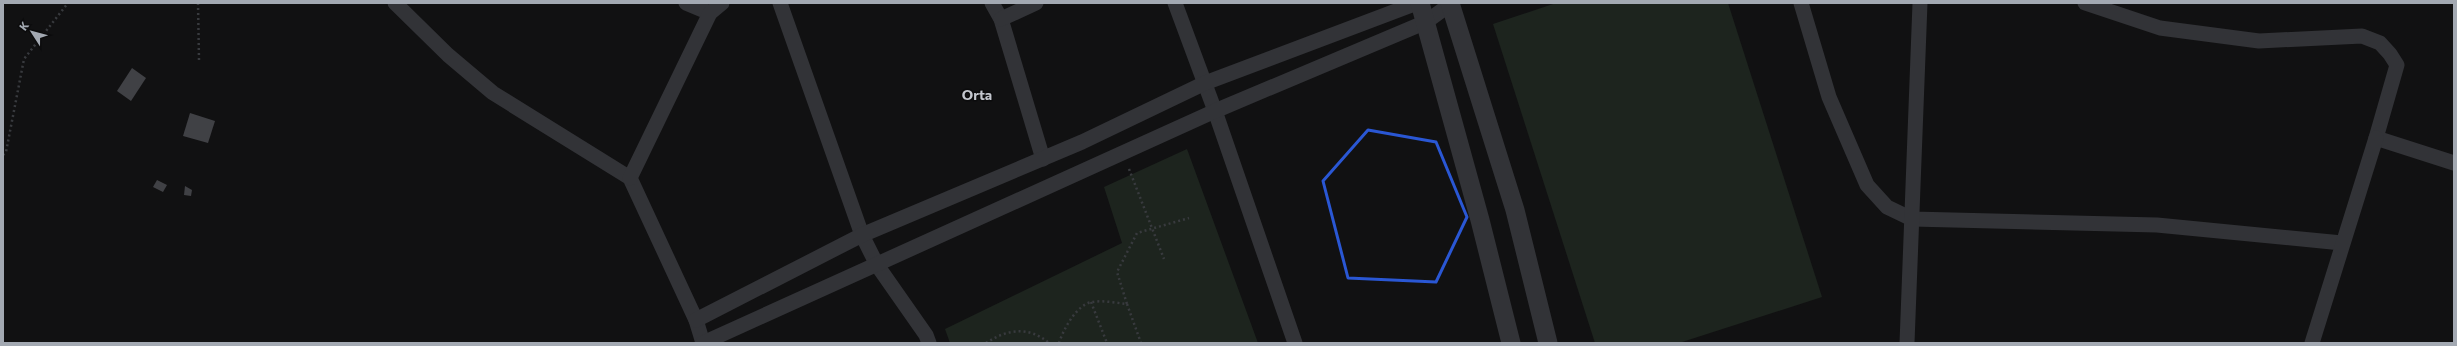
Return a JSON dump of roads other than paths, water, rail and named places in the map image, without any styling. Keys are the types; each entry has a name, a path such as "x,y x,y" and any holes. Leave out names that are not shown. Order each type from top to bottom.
{"street":[{"path":"395,3 448,55 494,92 630,178 696,320 703,343 1215,111 1426,22 1447,3 1515,210 1548,343"},
{"path":"686,3 710,13"},
{"path":"630,178 710,13 722,3"},
{"path":"780,3 862,235 877,265 926,335 929,343"},
{"path":"992,3 1001,19 1043,158"},
{"path":"1001,19 1036,3"},
{"path":"1175,3 1215,111 1295,343"},
{"path":"696,320 862,235 1043,158 1205,83 1418,3 1426,22 1511,343"},
{"path":"1801,3 1828,97 1867,185 1887,208 1912,218 2157,225 2342,243"},
{"path":"1907,343 1920,3"},
{"path":"2085,3 2160,28 2260,41 2362,36 2380,43 2390,54 2397,65 2376,138 2312,343"},
{"path":"2376,138 2454,163"}],"district":[{"name":"Orta","path":"977,94"}]}
